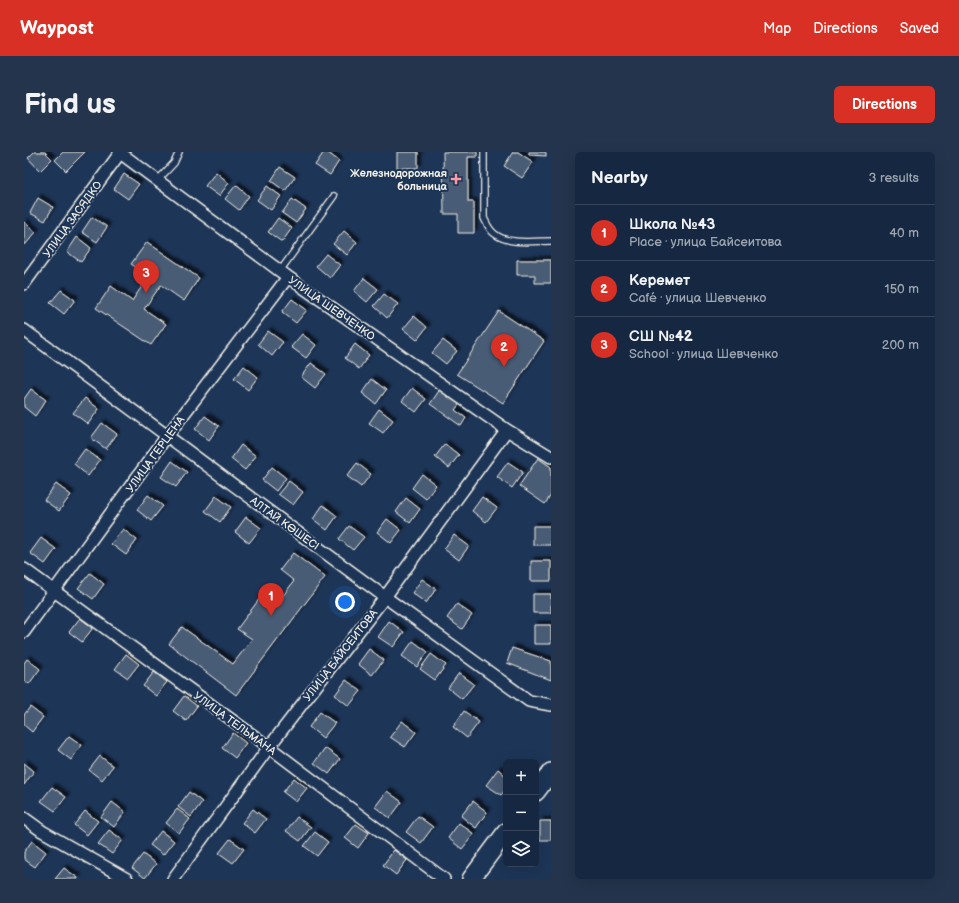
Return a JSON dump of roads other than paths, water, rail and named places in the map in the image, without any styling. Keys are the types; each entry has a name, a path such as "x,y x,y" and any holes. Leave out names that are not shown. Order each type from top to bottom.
{"main road":[{"path":"539,788 551,772"},
{"path":"471,879 503,836"}],"street":[{"name":"УЛИЦА ШЕВЧЕНКО","path":"119,153 284,274 507,430 551,457"},
{"name":"УЛИЦА ЗАСЯДКО","path":"24,284 119,153"},
{"name":"УЛИЦА ГЕРЦЕНА","path":"24,632 284,274"},
{"name":"АЛТАЙ КӨШЕСІ","path":"24,330 385,597 529,701 551,705"},
{"name":"УЛИЦА БАЙСЕИТОВА","path":"173,879 269,747 385,597 507,430"},
{"name":"УЛИЦА ТЕЛЬМАНА","path":"24,569 269,747 444,879"},
{"path":"24,818 42,831 127,879"}],"lane":[{"path":"157,181 174,163 179,152"},
{"path":"484,152 484,218 488,228 496,235 513,241 551,241"},
{"path":"284,274 334,196"}],"place":[{"name":"Железнодорожная больница","path":"456,179"},
{"name":"СШ №42","path":"146,293"},
{"name":"Керемет","path":"504,367"},
{"name":"Школа №43","path":"271,616"}]}
